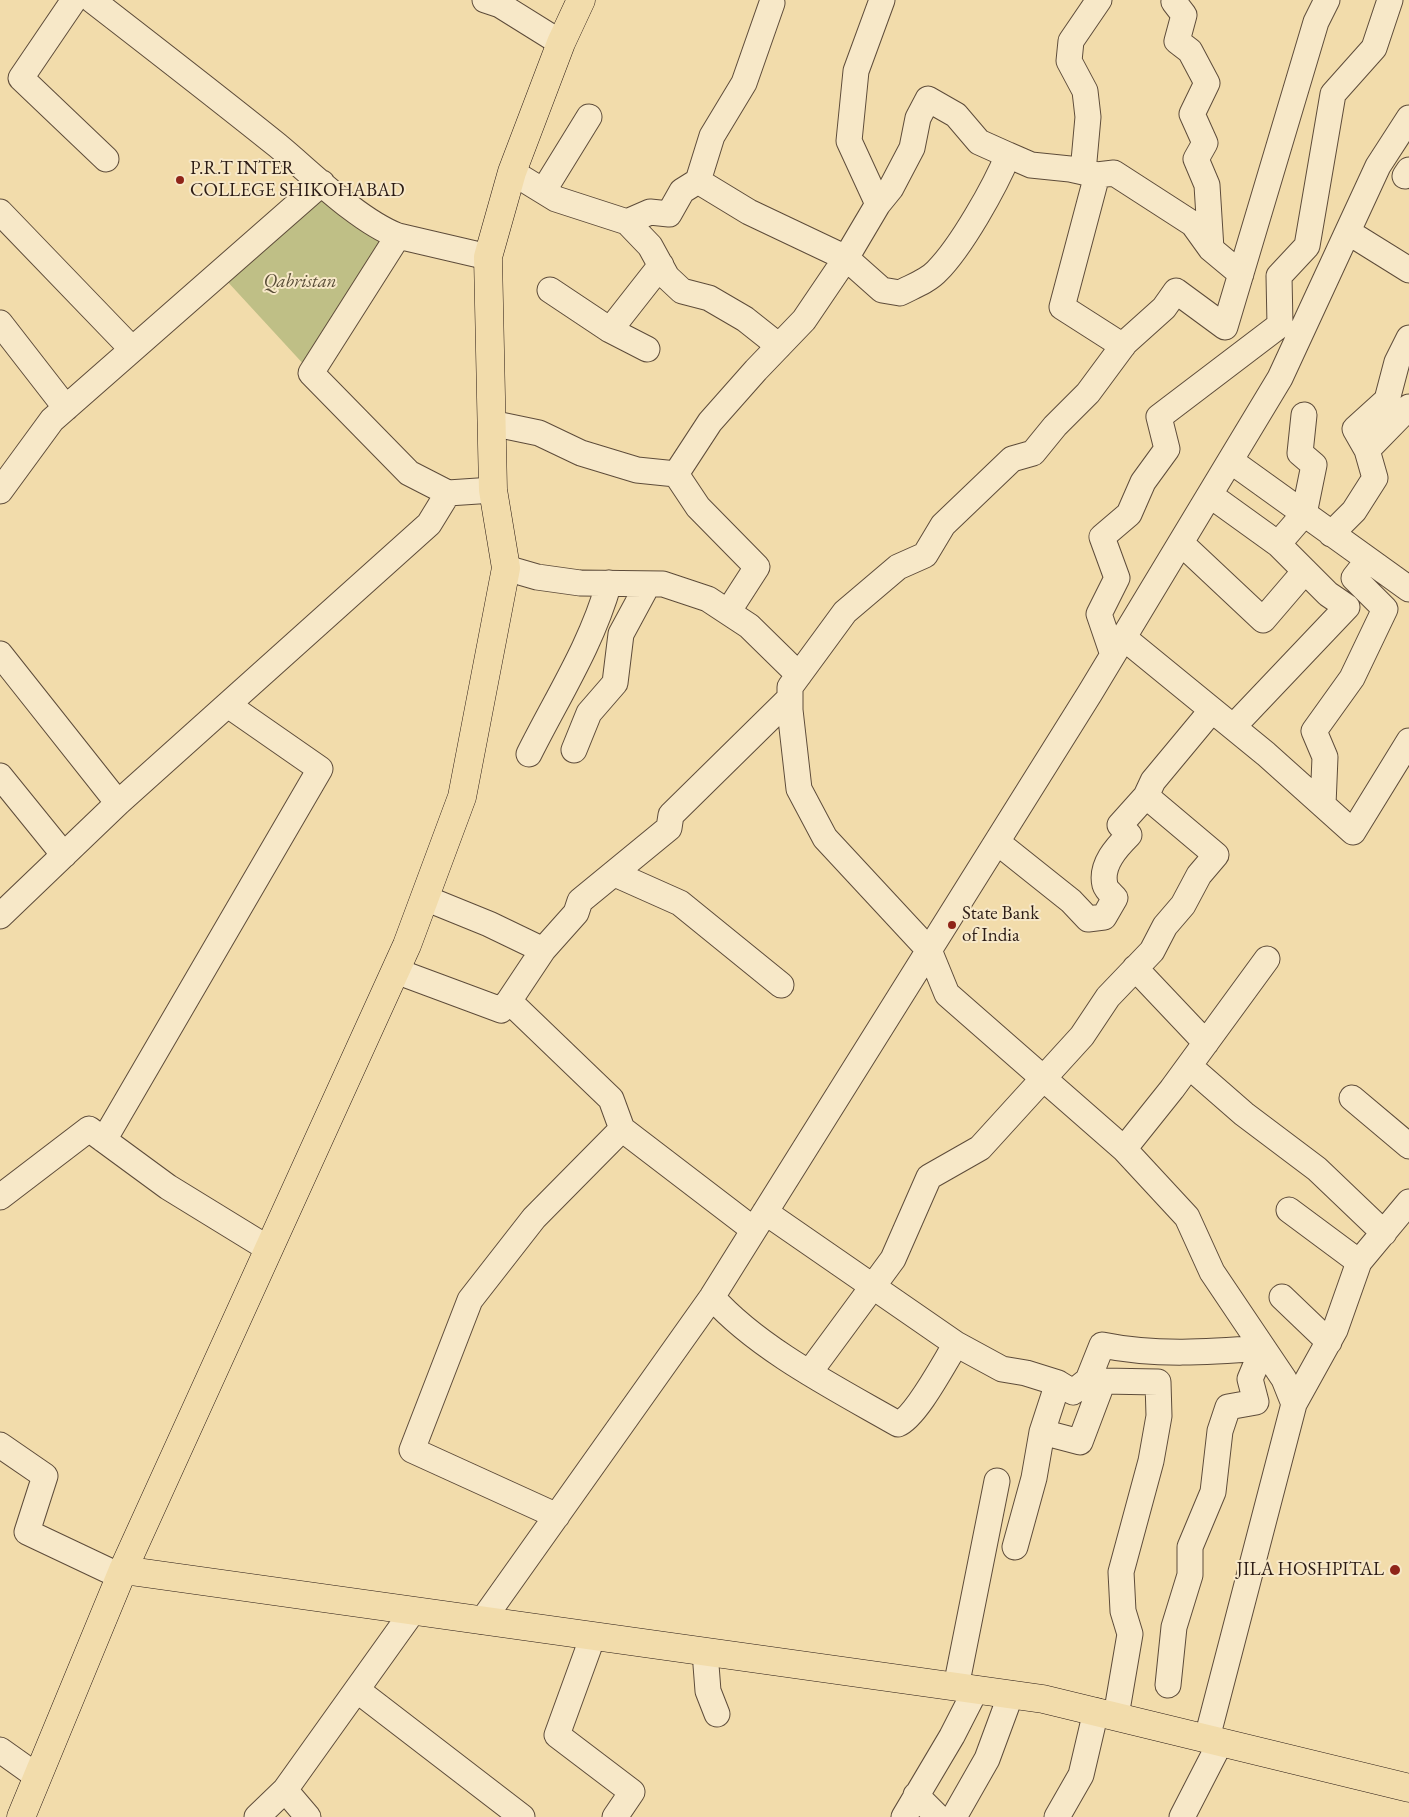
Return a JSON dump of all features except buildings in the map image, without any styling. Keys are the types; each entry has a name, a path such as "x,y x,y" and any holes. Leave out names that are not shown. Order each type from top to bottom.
{"main road":[{"path":"21,1817 122,1573 396,971 462,797 506,568 493,490 488,257 512,172 561,43 581,0"},
{"path":"122,1573 413,1611 1043,1699 1409,1788"}],"street":[{"path":"74,0 21,78 106,159"},
{"path":"92,0 366,217 398,236 488,257"},
{"path":"485,0 500,5 561,43"},
{"path":"878,204 849,142 856,71 882,0"},
{"path":"1099,0 1071,41 1069,61 1084,91 1088,118 1090,173 1062,307 1123,346"},
{"path":"1175,0 1174,2 1184,15 1177,41 1190,50 1207,83 1192,114 1205,144 1196,158 1207,185 1211,249"},
{"path":"1294,1404 1284,1378 1212,1272 1187,1216 1124,1149 947,994 930,950 825,838 799,789 790,687 845,612 898,568 925,555 943,525 1012,459 1033,453 1055,426 1088,393 1123,346 1164,308 1176,291 1225,327 1316,22 1327,0"},
{"path":"1390,0 1374,48 1333,94 1307,246 1279,276 1280,325 1159,417 1167,449 1143,482 1129,514 1102,538 1117,578 1099,614 1118,646 1212,710 1354,832 1409,741"},
{"path":"627,222 650,212 669,214 682,191 698,181 712,136 744,83 772,3"},
{"path":"676,474 710,422 804,320 846,258 878,204 891,188 912,148 918,118 928,99 956,115 978,142 1032,165 1090,173 1114,173 1193,224 1211,249 1241,274"},
{"path":"544,190 589,117"},
{"path":"482,1621 712,1297 1118,646 1280,378 1378,166 1409,118"},
{"path":"698,181 749,212 846,258 882,290 900,293 936,273 956,246 999,178 1008,155"},
{"path":"512,172 556,199 627,222 650,246 667,277 682,291 709,298 745,319 779,346"},
{"path":"0,491 52,420 322,183"},
{"path":"0,212 132,350"},
{"path":"1348,232 1408,268"},
{"path":"398,236 312,373 409,472 448,493 493,490"},
{"path":"610,330 661,266"},
{"path":"550,290 610,330 646,350"},
{"path":"0,323 66,408"},
{"path":"1331,534 1354,511 1374,478 1367,450 1355,429 1387,400 1397,362 1409,338"},
{"path":"1367,450 1409,407"},
{"path":"1278,544 1304,514 1314,465 1300,453 1304,415"},
{"path":"491,423 539,433 581,453 637,470 676,474"},
{"path":"1230,461 1409,590"},
{"path":"676,474 698,507 757,568 728,612"},
{"path":"0,916 118,803 429,524 448,493"},
{"path":"1210,495 1278,544 1328,594 1347,607 1233,727"},
{"path":"1181,543 1263,620 1305,570"},
{"path":"1323,805 1325,756 1314,731 1352,678 1385,609 1354,578 1368,560"},
{"path":"506,568 537,577 580,583 663,584 708,599 749,626 799,675"},
{"path":"528,754 556,700 582,656 601,609 609,583"},
{"path":"574,750 589,713 615,683 621,634 648,584"},
{"path":"0,654 118,803"},
{"path":"396,971 501,1010 543,950 576,913 580,901 669,828 671,815 790,698"},
{"path":"104,1140 320,769 228,705"},
{"path":"997,842 1071,901 1088,918 1104,917 1115,898 1105,886 1104,875 1113,850 1129,835 1120,824 1146,796 1152,781 1212,710"},
{"path":"0,776 64,855"},
{"path":"809,1373 893,1258 929,1177 980,1148 1044,1079 1082,1036 1108,997 1152,951 1165,926 1183,905 1199,875 1216,855 1146,796"},
{"path":"615,874 680,903 781,985"},
{"path":"425,898 489,924 543,950"},
{"path":"1124,1149 1190,1066 1267,959"},
{"path":"1135,968 1206,1043"},
{"path":"509,1001 611,1098 622,1128 760,1221 874,1285 956,1344 1002,1369 1026,1373 1058,1383 1073,1392 1088,1380 1102,1345 1122,1350 1201,1352 1263,1348"},
{"path":"1190,1066 1244,1114 1317,1169 1384,1233"},
{"path":"1352,1098 1409,1146"},
{"path":"557,1516 412,1450 470,1300 534,1218 622,1128"},
{"path":"0,1197 89,1130 168,1188 269,1249"},
{"path":"1182,1817 1214,1740 1294,1404 1335,1330 1360,1262 1409,1202"},
{"path":"1289,1210 1360,1262"},
{"path":"712,1297 728,1316 809,1373 898,1424 907,1421 956,1344"},
{"path":"1282,1297 1329,1342"},
{"path":"1168,1685 1174,1627 1190,1575 1190,1547 1213,1492 1220,1431 1228,1407 1256,1402 1250,1379 1263,1348"},
{"path":"1042,1432 1080,1442 1102,1381 1158,1382 1159,1416 1151,1461 1120,1572 1123,1611 1130,1634 1106,1714 1081,1775 1057,1817"},
{"path":"1015,1547 1034,1478 1042,1432 1058,1383"},
{"path":"0,1445 45,1476 27,1532 122,1573"},
{"path":"904,1817 952,1736 966,1688 997,1481"},
{"path":"257,1817 285,1790 413,1611"},
{"path":"593,1636 557,1736 632,1792 618,1816"},
{"path":"704,1652 708,1691 717,1714"},
{"path":"357,1690 522,1817"},
{"path":"954,1817 987,1759 1011,1694"},
{"path":"0,1750 38,1777"},
{"path":"285,1790 308,1817"},
{"path":"916,1795 938,1817"}],"green space":[{"name":"Qabristan","path":"323,191 390,236 307,368 226,280"}],"place":[{"name":"P.R.T INTER COLLEGE SHIKOHABAD","path":"180,180"},
{"name":"State Bank of India","path":"952,925"},
{"name":"JILA HOSHPITAL","path":"1395,1570"}]}
